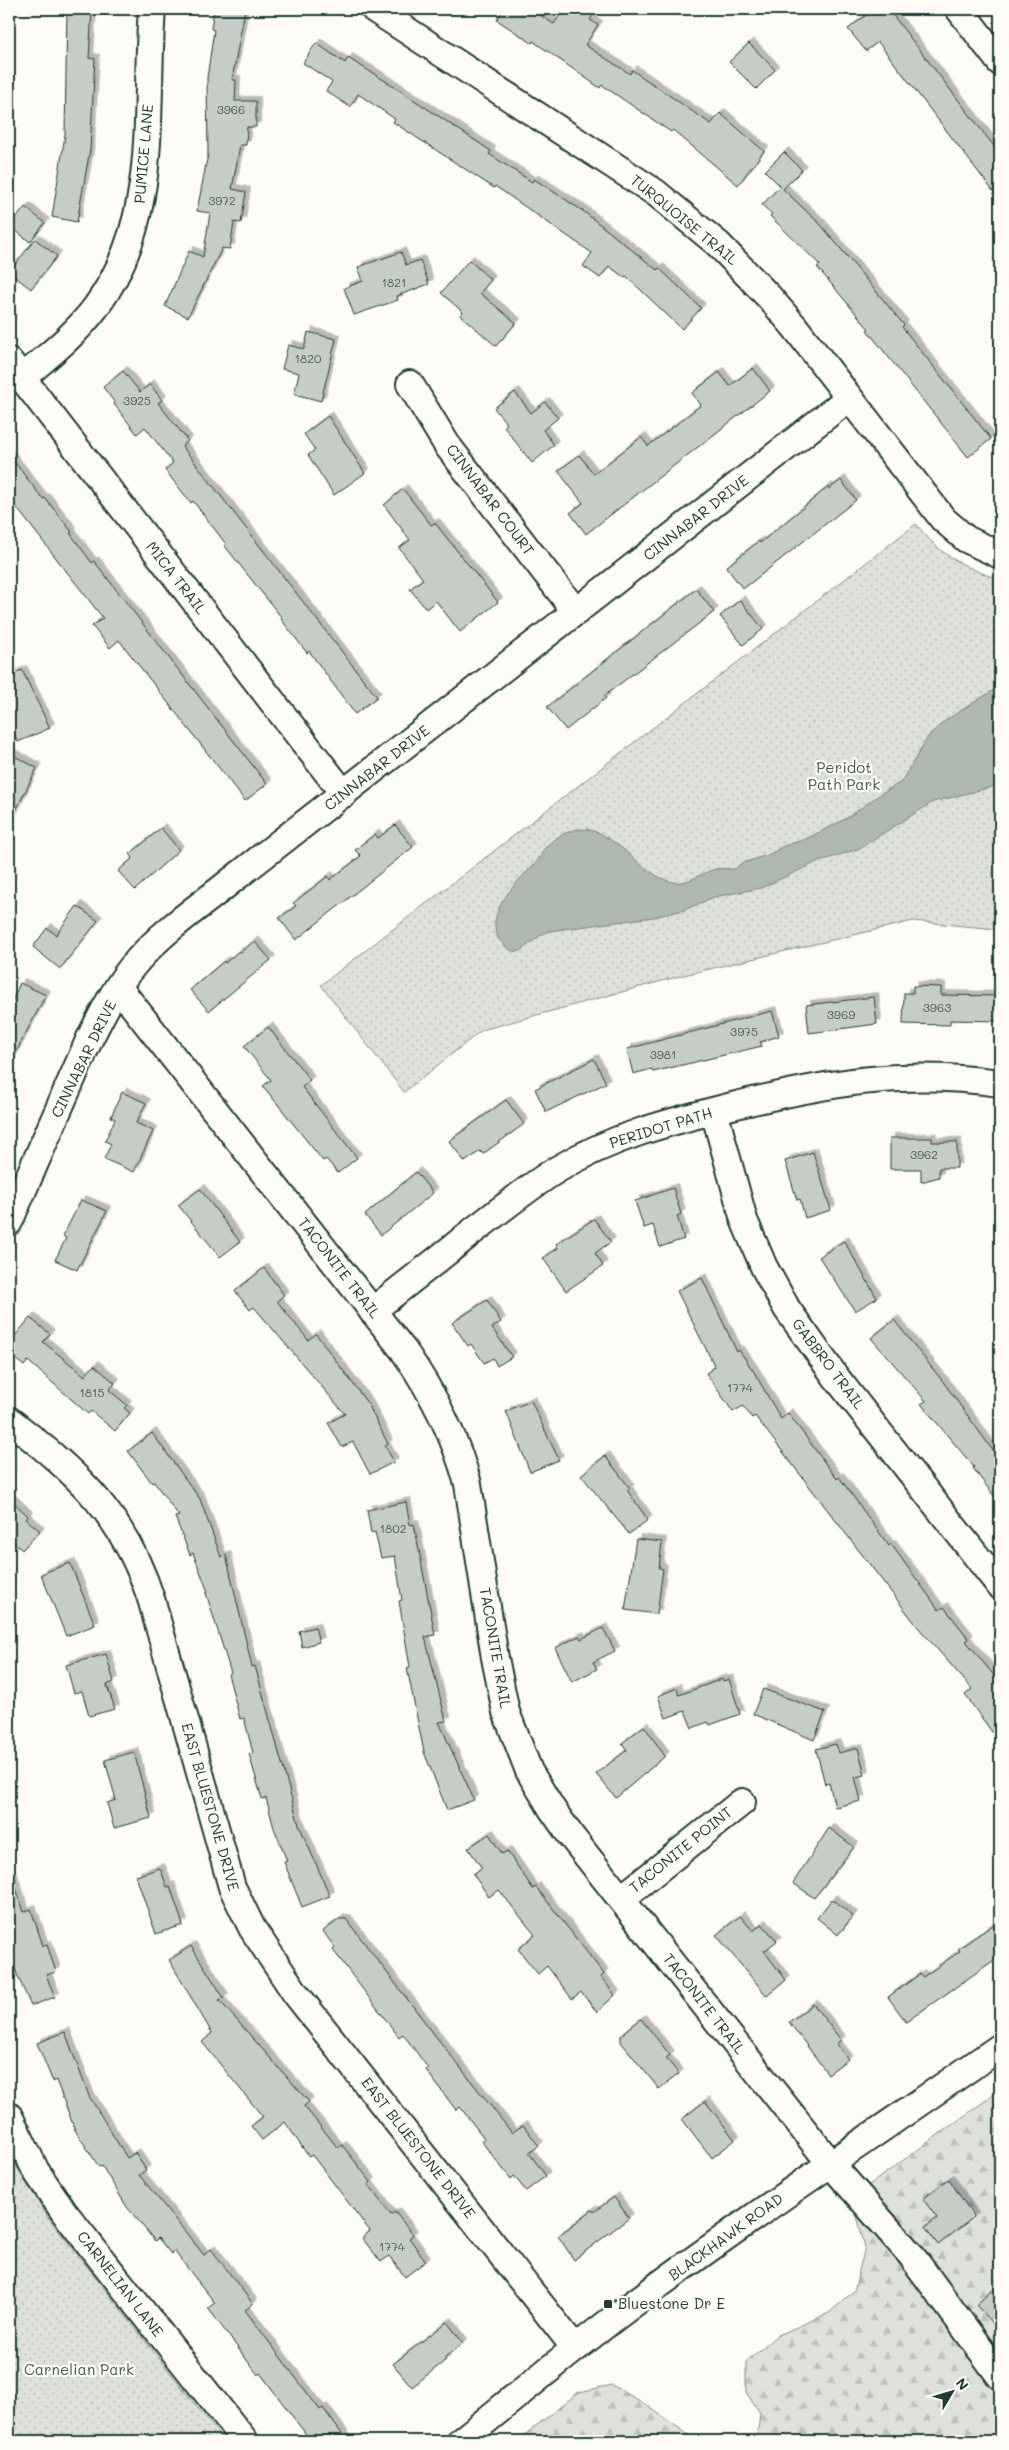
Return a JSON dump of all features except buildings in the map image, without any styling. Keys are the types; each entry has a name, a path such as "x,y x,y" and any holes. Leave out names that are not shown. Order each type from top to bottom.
{"street":[{"name":"PUMICE LANE","path":"15,370 63,344 95,308 113,281 134,230 145,179 152,9"},
{"name":"TURQUOISE TRAIL","path":"374,9 656,193 718,244 769,297 942,519 966,539 1000,555"},
{"path":"959,9 1000,62"},
{"name":"MICA TRAIL","path":"15,370 344,794"},
{"name":"CINNABAR COURT","path":"410,384 447,445 576,612"},
{"name":"CINNABAR DRIVE","path":"9,1222 90,1038 137,960 168,931 849,398"},
{"name":"TACONITE TRAIL","path":"119,988 404,1351 433,1395 462,1460 474,1516 506,1712 520,1750 540,1791 621,1899 830,2163 911,2255 1000,2376"},
{"name":"PERIDOT PATH","path":"372,1311 520,1195 558,1169 600,1147 639,1131 795,1091 867,1079 935,1077 1000,1083"},
{"name":"GABBRO TRAIL","path":"714,1111 747,1228 764,1267 787,1309 835,1376 1000,1586"},
{"name":"EAST BLUESTONE DRIVE","path":"9,1420 82,1481 106,1509 133,1553 152,1602 224,1862 241,1908 260,1941 296,1994 575,2348"},
{"name":"TACONITE POINT","path":"621,1899 742,1802"},
{"name":"BLACKHAWK ROAD","path":"461,2441 575,2348 660,2284 830,2163 1000,2047"},
{"name":"CARNELIAN LANE","path":"9,2116 36,2171 64,2212 245,2441"}],"green space":[{"name":"Peridot Path Park","path":"916,524 944,553 963,565 1000,580 1000,927 995,929 913,921 684,975 482,1030 404,1092 321,985"},
{"path":"1000,2090 1000,2441 753,2441 757,2438 760,2414 746,2392 746,2362 776,2336 829,2313 854,2291 865,2247 855,2208 865,2188"},
{"name":"Carnelian Park","path":"9,2154 48,2217 224,2441 9,2441"},
{"path":"612,2385 645,2404 697,2441 517,2441 579,2392"}],"shaded area":[{"path":"1000,686 1000,785 933,802 858,849 815,863 761,888 714,897 684,910 654,917 549,931 520,951 513,951 507,948 496,934 497,912 510,890 537,862 548,845 562,835 574,830 587,829 599,833 622,848 655,875 673,882 686,881 716,869 735,869 740,864 806,839 847,818 901,782 930,734 946,720"}],"place":[{"name":"Bluestone Dr E","path":"608,2304"}]}
